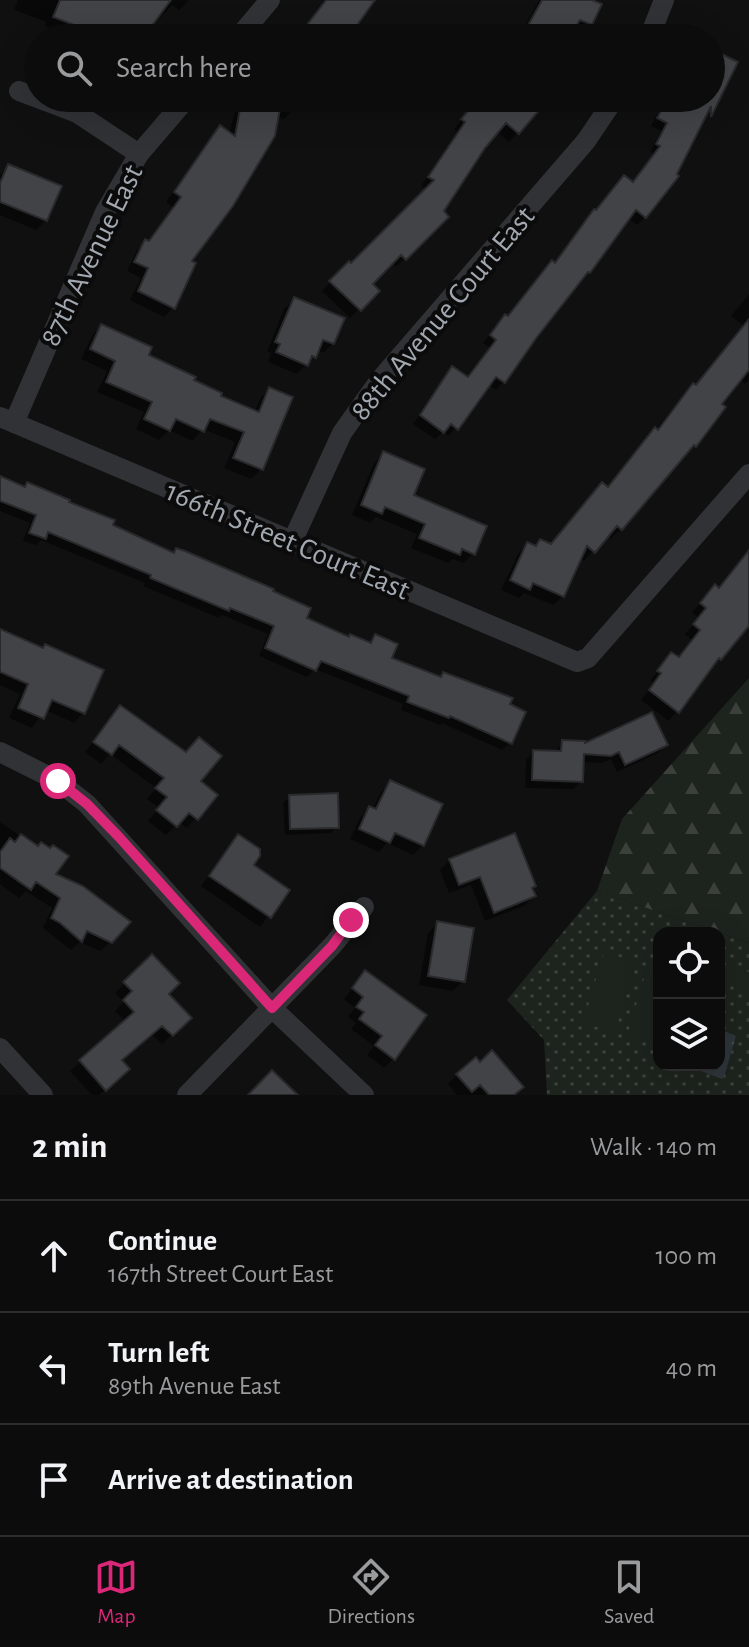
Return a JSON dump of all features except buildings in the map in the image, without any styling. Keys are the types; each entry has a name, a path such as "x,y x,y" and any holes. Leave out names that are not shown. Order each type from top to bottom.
{"street":[{"path":"250,24 270,0"},
{"path":"655,24 664,0"},
{"path":"19,91 24,93"},
{"path":"74,112 139,154"},
{"name":"87th Avenue East","path":"7,420 105,212 139,154 175,112"},
{"name":"88th Avenue Court East","path":"292,542 342,433 379,381 586,141 606,112"},
{"name":"166th Street Court East","path":"7,420 577,662 588,658 749,474"},
{"path":"0,752 58,781 87,804 272,1008 364,1095"},
{"path":"187,1095 332,946 364,907"},
{"path":"0,1048 43,1095"}],"green space":[{"path":"749,678 749,943 725,935 725,927 702,927 597,891 622,819"},
{"path":"597,891 702,927 653,927 653,1071 725,1071 725,935 749,943 749,1095 547,1095 544,1040 507,1000"},
{"path":"604,952 636,962 615,1032 583,1023"},
{"path":"648,965 653,967 653,1043 627,1036"},
{"path":"725,965 749,972 749,992 725,984"}],"water":[{"path":"725,1031 736,1036 724,1077 722,1079 701,1071 725,1071"}],"route":[{"path":"58,781 87,804 119,837 272,1008 332,946 351,920"}]}
